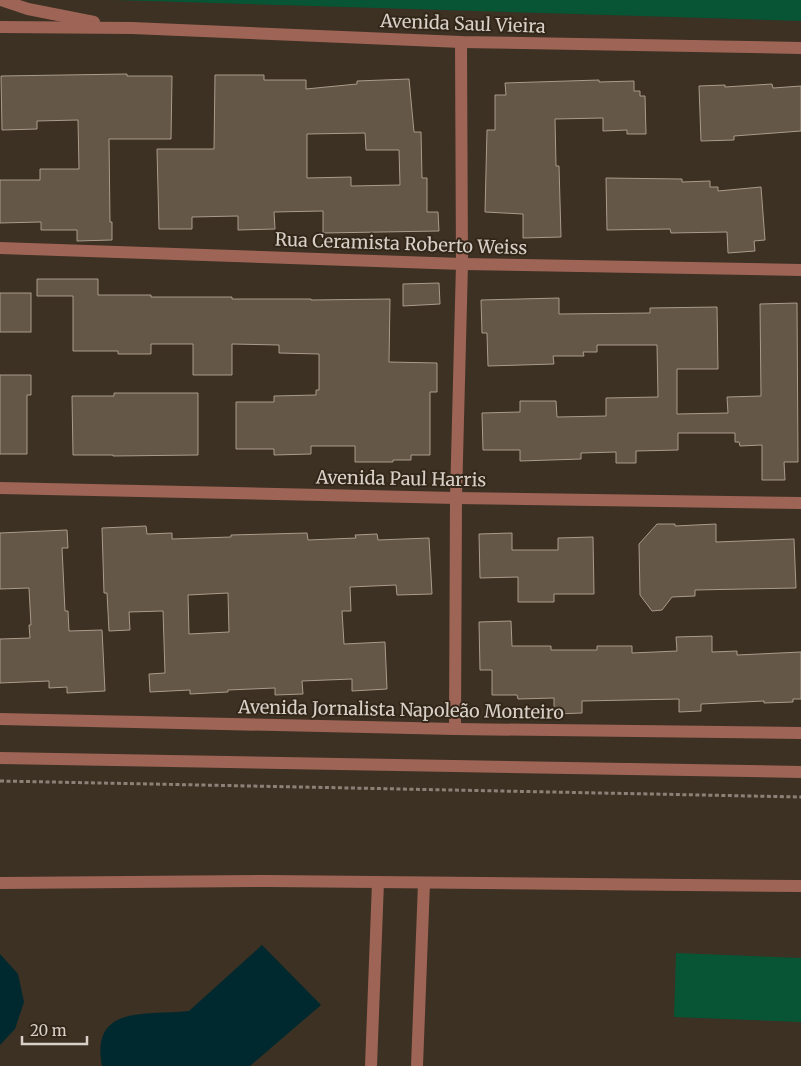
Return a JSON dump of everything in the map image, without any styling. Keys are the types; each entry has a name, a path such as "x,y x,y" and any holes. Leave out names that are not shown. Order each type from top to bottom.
{"street":[{"name":"Avenida Saul Vieira","path":"1,0 28,9 124,28"},
{"name":"Avenida Saul Vieira","path":"0,27 124,28 461,42 801,48"},
{"path":"455,729 456,498 462,264 461,42"},
{"name":"Rua Ceramista Roberto Weiss","path":"0,248 462,264 801,270"},
{"name":"Avenida Paul Harris","path":"0,488 801,503"},
{"name":"Avenida Jornalista Napoleão Monteiro","path":"0,719 455,729 801,733"},
{"path":"0,758 801,772"},
{"path":"0,883 258,881 801,886"},
{"path":"371,1066 378,882"},
{"path":"417,1066 424,883"}],"path":[{"path":"0,781 801,797"}],"green space":[{"path":"115,0 801,0 801,21"},
{"path":"676,953 801,958 801,1022 674,1017"}],"water":[{"path":"262,945 321,1005 250,1066 102,1066 101,1046 105,1032 114,1022 141,1014 189,1011"},
{"path":"0,954 18,974 24,1002 15,1029 0,1045"}],"building":[{"path":"127,74 127,76 172,76 171,139 109,139 112,240 77,241 77,230 41,230 41,222 0,223 0,180 40,180 40,169 79,169 78,120 37,121 37,129 2,130 1,76"},
{"path":"215,75 264,75 264,80 306,80 306,89 357,84 357,81 409,79 414,132 421,132 422,178 427,178 427,212 438,212 439,231 323,233 323,211 274,212 275,229 238,230 238,216 192,217 192,229 159,229 157,149 214,149","holes":["365,133 366,150 399,150 400,185 351,186 351,177 307,178 307,134"]},
{"path":"599,80 599,82 634,81 634,91 640,91 640,96 645,96 646,134 627,134 627,130 603,131 603,118 555,119 556,166 559,166 561,237 523,238 523,214 485,212 487,130 495,130 495,95 506,95 505,83"},
{"path":"772,84 773,88 801,86 801,131 734,136 734,140 701,141 699,86 725,85 725,87"},
{"path":"606,178 682,179 682,182 710,181 710,187 718,187 718,191 761,187 765,240 754,241 755,251 728,253 727,232 671,233 670,229 607,230"},
{"path":"37,279 98,279 98,295 232,297 232,299 390,299 389,362 437,363 437,392 430,392 430,455 411,455 411,460 393,460 393,462 355,462 355,446 311,446 311,454 274,455 274,449 236,449 236,402 274,402 274,396 316,395 316,390 319,390 319,354 279,353 279,345 232,344 232,375 193,375 193,344 151,344 151,354 118,354 118,351 73,351 73,296 37,296"},
{"path":"439,283 440,304 403,306 403,284"},
{"path":"0,293 31,293 31,332 0,332"},
{"path":"559,298 559,314 650,313 650,308 717,307 718,369 677,369 677,414 728,413 727,397 761,396 760,304 797,303 798,462 784,462 785,480 762,480 762,445 740,446 739,442 735,442 735,433 678,433 678,450 636,451 636,463 616,463 616,452 581,453 581,459 520,461 520,450 483,450 482,413 520,412 520,401 556,401 557,417 606,416 606,398 658,397 657,345 597,345 597,352 583,352 584,356 553,356 554,364 488,366 487,333 482,333 481,300"},
{"path":"0,375 31,375 31,395 27,395 27,454 0,454"},
{"path":"114,393 198,393 198,455 73,455 72,396 114,396"},
{"path":"657,524 675,524 675,526 716,524 716,542 794,539 796,588 695,590 695,596 672,597 662,610 652,611 640,595 639,544"},
{"path":"146,526 147,534 172,533 172,539 307,533 308,540 356,538 355,535 377,534 378,540 429,538 432,594 397,595 396,585 350,587 351,611 342,611 344,644 385,642 387,689 352,691 352,679 302,681 303,694 275,695 275,688 190,694 190,690 150,692 149,674 165,673 163,611 129,612 130,630 109,631 107,593 104,593 102,528","holes":["228,593 229,632 189,634 188,595"]},
{"path":"67,530 68,548 62,548 65,611 68,611 69,631 102,630 105,691 67,693 67,687 49,688 49,681 0,683 0,639 30,638 29,625 31,625 29,588 0,589 0,533"},
{"path":"512,533 512,550 558,550 558,538 593,537 594,594 554,594 554,602 518,602 518,577 480,578 479,534"},
{"path":"511,621 512,646 551,646 551,650 597,650 597,646 632,646 632,653 677,651 676,637 712,636 712,652 737,651 737,655 801,652 801,699 793,699 793,702 764,703 764,701 701,704 701,711 679,712 679,699 582,701 582,713 554,714 554,698 518,699 517,695 492,695 492,670 480,670 479,622"}]}
